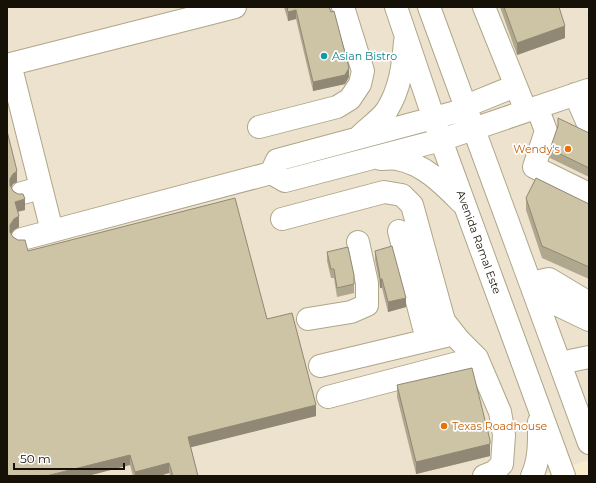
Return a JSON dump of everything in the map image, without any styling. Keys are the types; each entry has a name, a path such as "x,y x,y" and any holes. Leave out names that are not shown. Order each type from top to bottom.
{"street":[{"path":"52,231 32,190 14,109 8,64 235,7"},
{"path":"259,128 337,107 350,99 360,84 363,71 343,7"},
{"name":"Avenida Ramal Este","path":"396,7 441,140 564,476"},
{"path":"429,7 589,443"},
{"path":"484,7 515,86 546,131 534,167 589,194"},
{"path":"358,138 386,111 398,88 403,67 405,34"},
{"path":"22,239 271,174 285,181 441,140 469,114 515,86"},
{"path":"271,174 278,160 358,138 434,118 532,109 581,92 589,126"},
{"path":"370,158 396,159 414,165 433,175 466,207"},
{"path":"282,219 384,192 402,195 412,205 444,321 477,358 500,412 504,435 502,464 494,472 484,476"},
{"path":"399,231 426,336 452,331"},
{"path":"308,319 351,312 367,305 367,283 358,242"},
{"path":"533,288 548,279 589,303"},
{"path":"533,288 589,320"},
{"path":"320,366 452,331"},
{"path":"563,373 589,357"},
{"path":"328,397 477,358"},
{"path":"563,373 589,416"},
{"path":"532,476 536,468 539,451 539,407"}],"shaded area":[{"path":"7,7 586,7 589,13 589,460 538,476 7,476"}],"building":[{"name":"Asian Bistro","path":"287,7 329,7 331,12 334,11 349,68 345,75 313,82 296,10 288,12"},
{"path":"504,7 559,7 565,26 517,43"},
{"name":"Wendy's","path":"558,118 589,133 589,168 550,149 558,126"},
{"path":"7,131 17,171 10,179 10,185 13,191 18,194 23,194 25,199 15,202 19,216 14,219 10,225 10,232 13,237 18,240 25,240 28,251 235,198 267,319 292,313 316,405 188,437 198,476 173,476 169,463 135,472 130,455 46,476 7,476"},
{"path":"536,178 589,204 589,267 542,246 526,198"},
{"path":"392,246 406,298 388,302 382,279 380,279 375,251"},
{"path":"348,247 354,275 354,284 337,288 334,269 331,269 327,252"},
{"name":"Texas Roadhouse","path":"472,368 490,444 416,462 397,385"}],"place":[{"name":"Asian Bistro","path":"324,56"},
{"name":"Wendy's","path":"568,149"},
{"name":"Texas Roadhouse","path":"444,426"}]}
